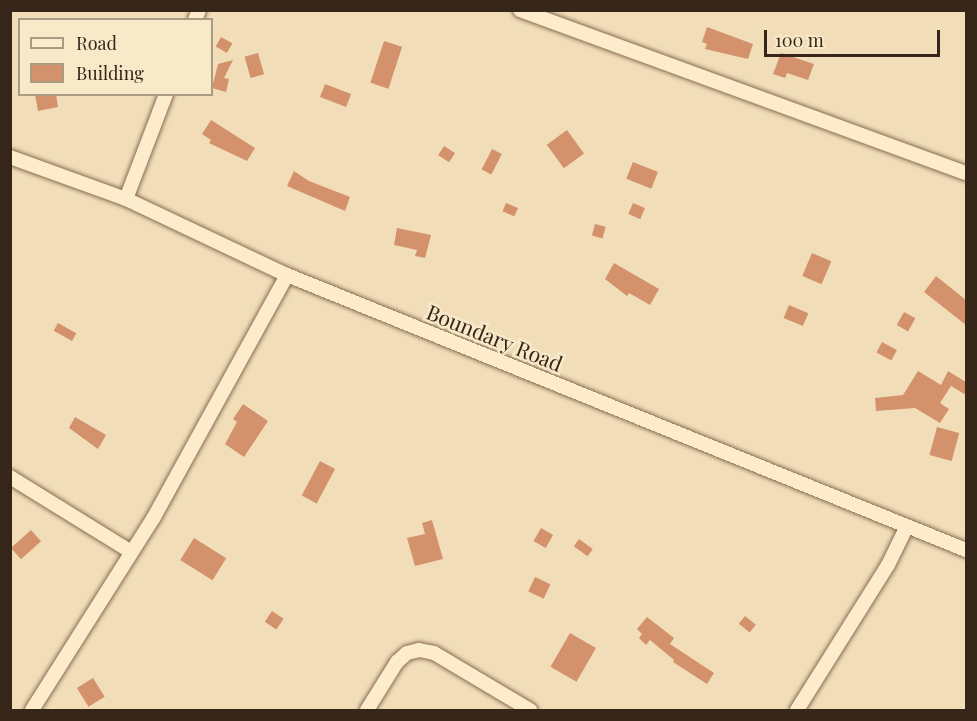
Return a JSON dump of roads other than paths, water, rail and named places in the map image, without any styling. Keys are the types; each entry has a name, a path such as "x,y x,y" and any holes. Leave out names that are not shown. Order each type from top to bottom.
{"street":[{"path":"520,10 966,173"},
{"path":"126,198 165,96"},
{"name":"Boundary Road","path":"10,157 126,198 287,275 966,550"},
{"path":"32,711 130,551 154,517 287,275"},
{"path":"10,477 130,551"},
{"path":"797,711 888,565 907,526"},
{"path":"367,711 397,662 407,652 419,650 434,653 530,711"}]}
